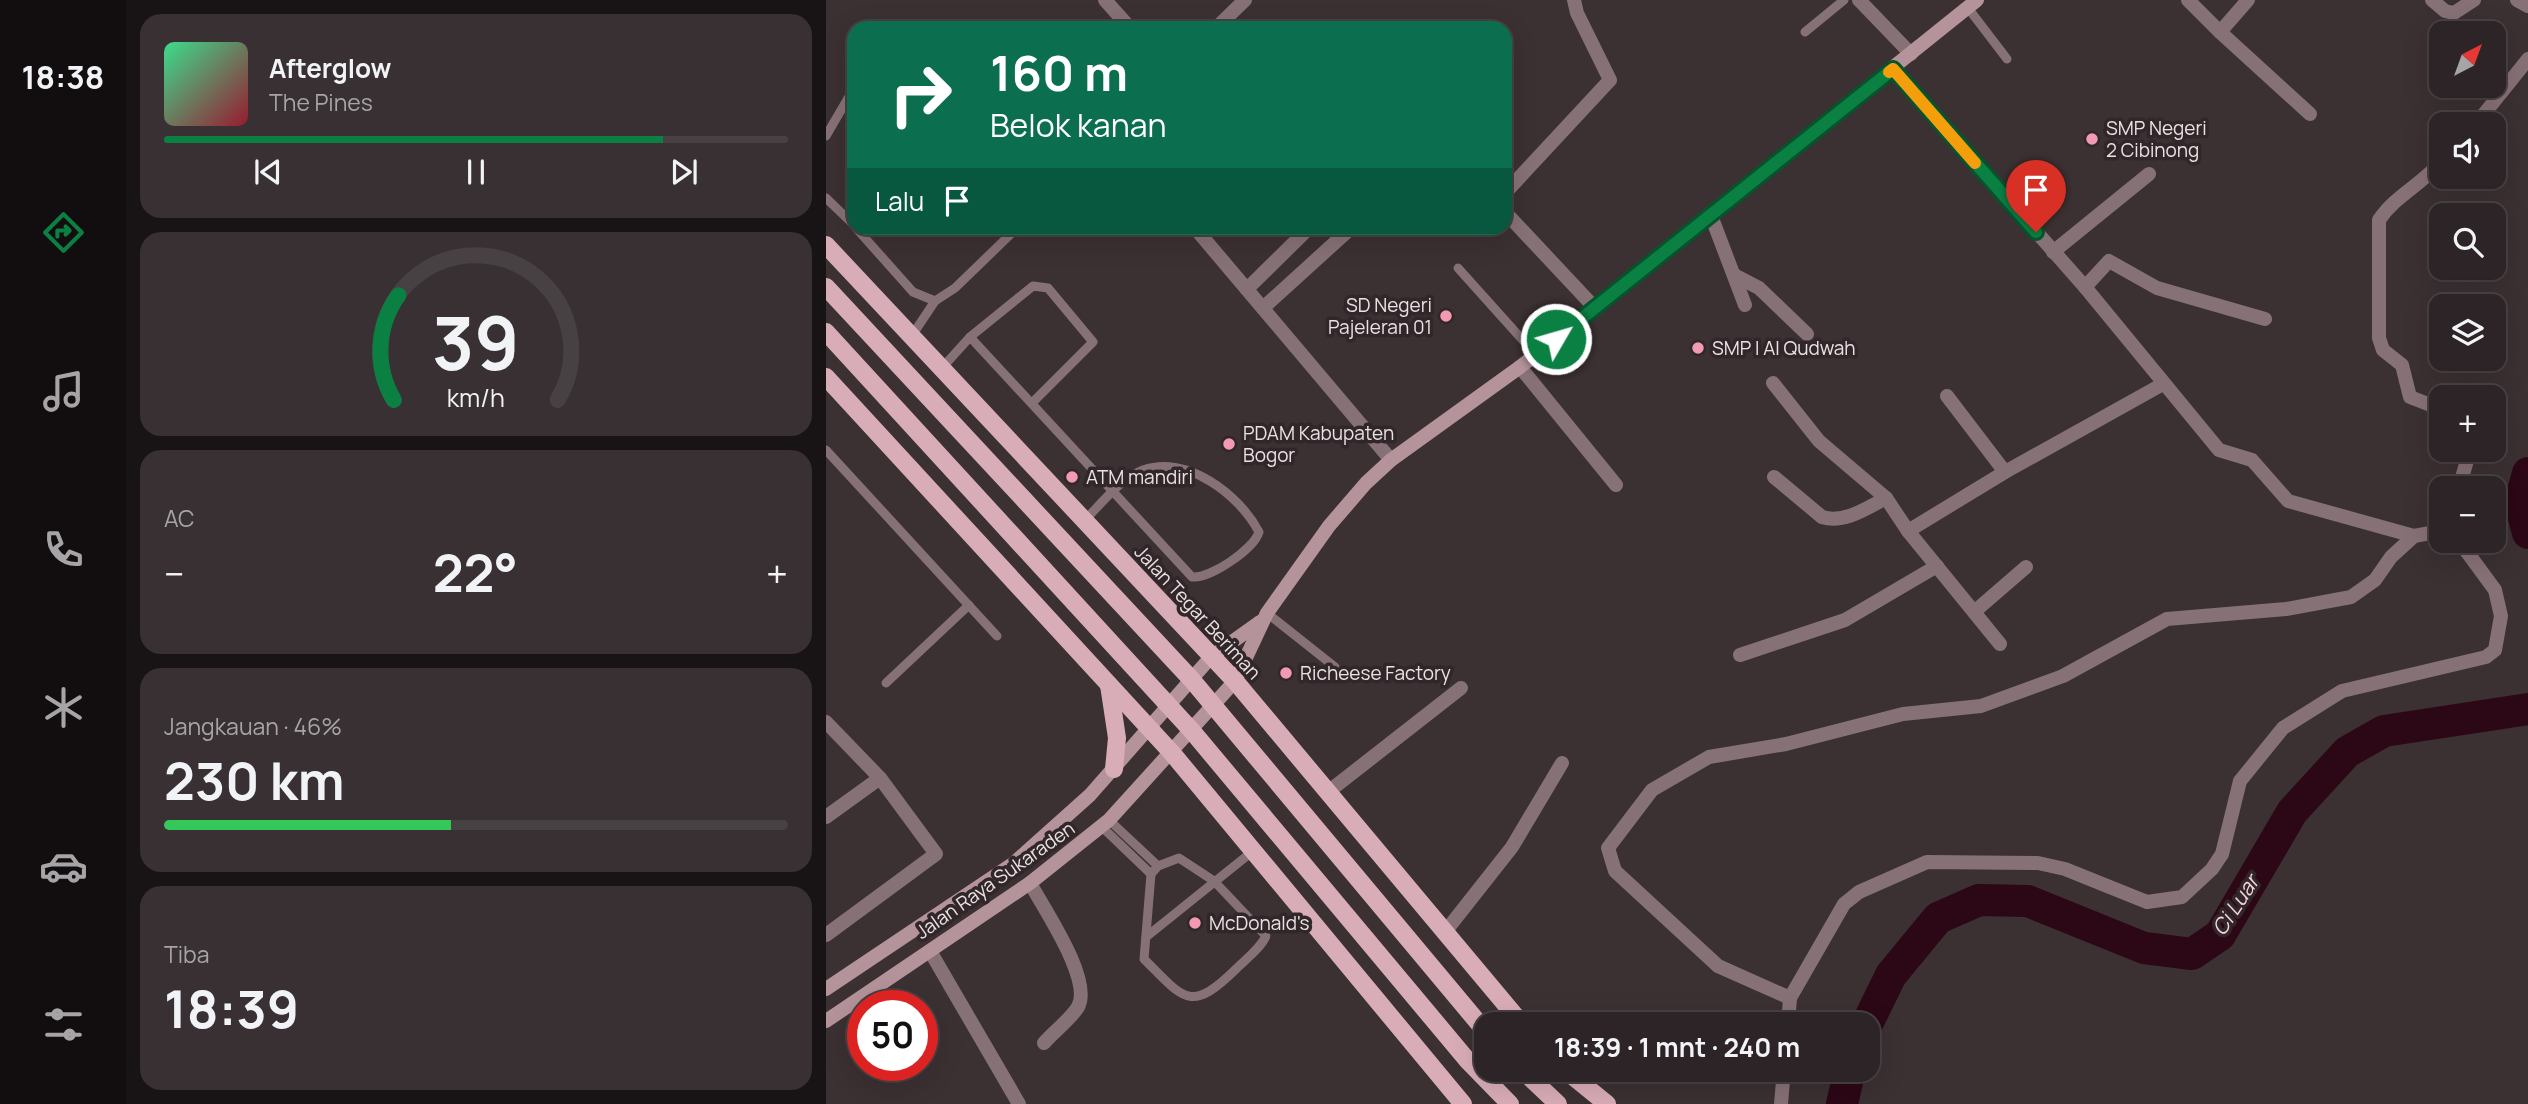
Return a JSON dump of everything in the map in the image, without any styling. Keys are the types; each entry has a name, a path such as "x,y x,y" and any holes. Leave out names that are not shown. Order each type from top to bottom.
{"main road":[{"path":"1264,617 1329,526 1366,483 1391,460 1536,355 1972,4"},
{"name":"Jalan Tegar Beriman","path":"826,245 1235,681 1512,1012"},
{"path":"826,287 1192,680 1474,1018"},
{"path":"826,332 1170,706 1468,1061 1510,1104"},
{"path":"828,383 1172,753 1463,1104"},
{"name":"Jalan Raya Sukaraden","path":"826,989 1014,863 1090,795 1211,657 1264,617"},
{"name":"Jalan Raya Sukaraden","path":"826,1021 1030,883 1105,824 1235,681 1264,617"},
{"path":"1109,684 1116,715 1114,769"},
{"path":"1535,1082 1558,1104"},
{"path":"1579,1082 1607,1104"}],"street":[{"path":"1105,0 1124,21"},
{"path":"1223,21 1245,0"},
{"path":"1512,186 1610,80 1577,13 1574,0"},
{"path":"1859,0 1911,54"},
{"path":"2188,0 2310,114"},
{"path":"2220,32 2248,0"},
{"path":"2432,0 2445,11 2454,13 2474,0"},
{"path":"2517,0 2528,6"},
{"path":"2486,112 2528,59"},
{"path":"1893,69 2085,288 2219,450 2252,460 2288,501 2414,536 2429,533"},
{"path":"2053,253 2149,174"},
{"path":"2429,175 2389,205 2379,220 2379,338 2383,349 2402,365 2410,397 2429,404"},
{"path":"1710,213 1745,304"},
{"path":"1512,219 1595,308"},
{"path":"1201,235 1391,460"},
{"path":"1247,289 1302,235"},
{"path":"1263,308 1342,235"},
{"path":"2085,288 2109,261 2157,288 2265,318"},
{"path":"1734,275 1759,288 1807,334"},
{"path":"1520,367 1616,485"},
{"path":"1773,383 1819,441 1886,498 1908,531 2000,645"},
{"path":"1908,531 2005,472 2163,384"},
{"path":"1947,396 2005,472"},
{"path":"1774,477 1822,517 1829,519 1856,514 1886,498"},
{"path":"1790,998 1718,966 1615,871 1608,848 1652,789 1709,757 1786,744 1903,714 1981,706 2019,694 2063,676 2167,619 2286,610 2351,597 2375,580 2391,557 2414,536"},
{"path":"1789,1012 1790,998 1844,904 1859,892 1927,862 2038,863 2065,869 2147,902 2182,897 2212,869 2222,854 2240,781 2258,754 2283,728 2342,691 2486,657 2495,650 2501,616 2495,590 2468,553"},
{"path":"1740,655 1845,620 1937,566"},
{"path":"1973,612 2026,568"},
{"path":"1328,793 1461,688"},
{"path":"826,722 880,778 936,854 826,935"},
{"path":"1445,932 1512,846 1562,763"},
{"path":"826,817 880,778"},
{"path":"1030,883 1078,973 1082,990 1077,1008 1044,1042"},
{"path":"930,951 1019,1104"},
{"path":"1781,1104 1783,1082"}],"lane":[{"path":"1805,32 1844,0"},
{"path":"1972,4 2007,59"},
{"path":"826,136 847,100"},
{"path":"826,198 847,218"},
{"path":"863,235 913,292 935,301"},
{"path":"911,337 935,301 955,288 1010,235"},
{"path":"1458,268 1536,355"},
{"path":"941,369 970,337 1033,286 1048,288 1093,342 1031,403"},
{"path":"970,337 1115,491 1192,577 1207,577 1216,572 1258,537 1256,526 1236,504 1195,472 1167,466 1142,471 1115,491 1085,520"},
{"path":"826,450 997,636"},
{"path":"886,683 969,605"},
{"path":"1264,617 1335,667"},
{"path":"1105,824 1158,866"},
{"path":"1105,824 1151,874"},
{"path":"1146,937 1253,851"},
{"path":"1179,858 1214,881 1266,936 1212,992 1192,998 1179,994 1144,959 1151,874 1158,866 1179,858"}],"waterway":[{"name":"Ci Luar","path":"2528,473 2520,503 2528,533"},
{"name":"Ci Luar","path":"1873,1012 1891,975 1938,918 1979,900 2028,901 2144,948 2192,954 2220,935 2292,812 2347,752 2384,731 2528,709"},
{"name":"Ci Luar","path":"1842,1104 1847,1082"}],"slow traffic":[{"path":"1889,72 1893,69 1975,163"}],"place":[{"name":"SMP Negeri 2 Cibinong","path":"2092,139"},
{"name":"SD Negeri Pajeleran 01","path":"1446,316"},
{"name":"SMP I Al Qudwah","path":"1698,348"},
{"name":"PDAM Kabupaten Bogor","path":"1229,444"},
{"name":"ATM mandiri","path":"1072,477"},
{"name":"Richeese Factory","path":"1286,673"},
{"name":"McDonald's","path":"1195,923"}],"route":[{"path":"1556,339 1893,69 2036,232"}]}
